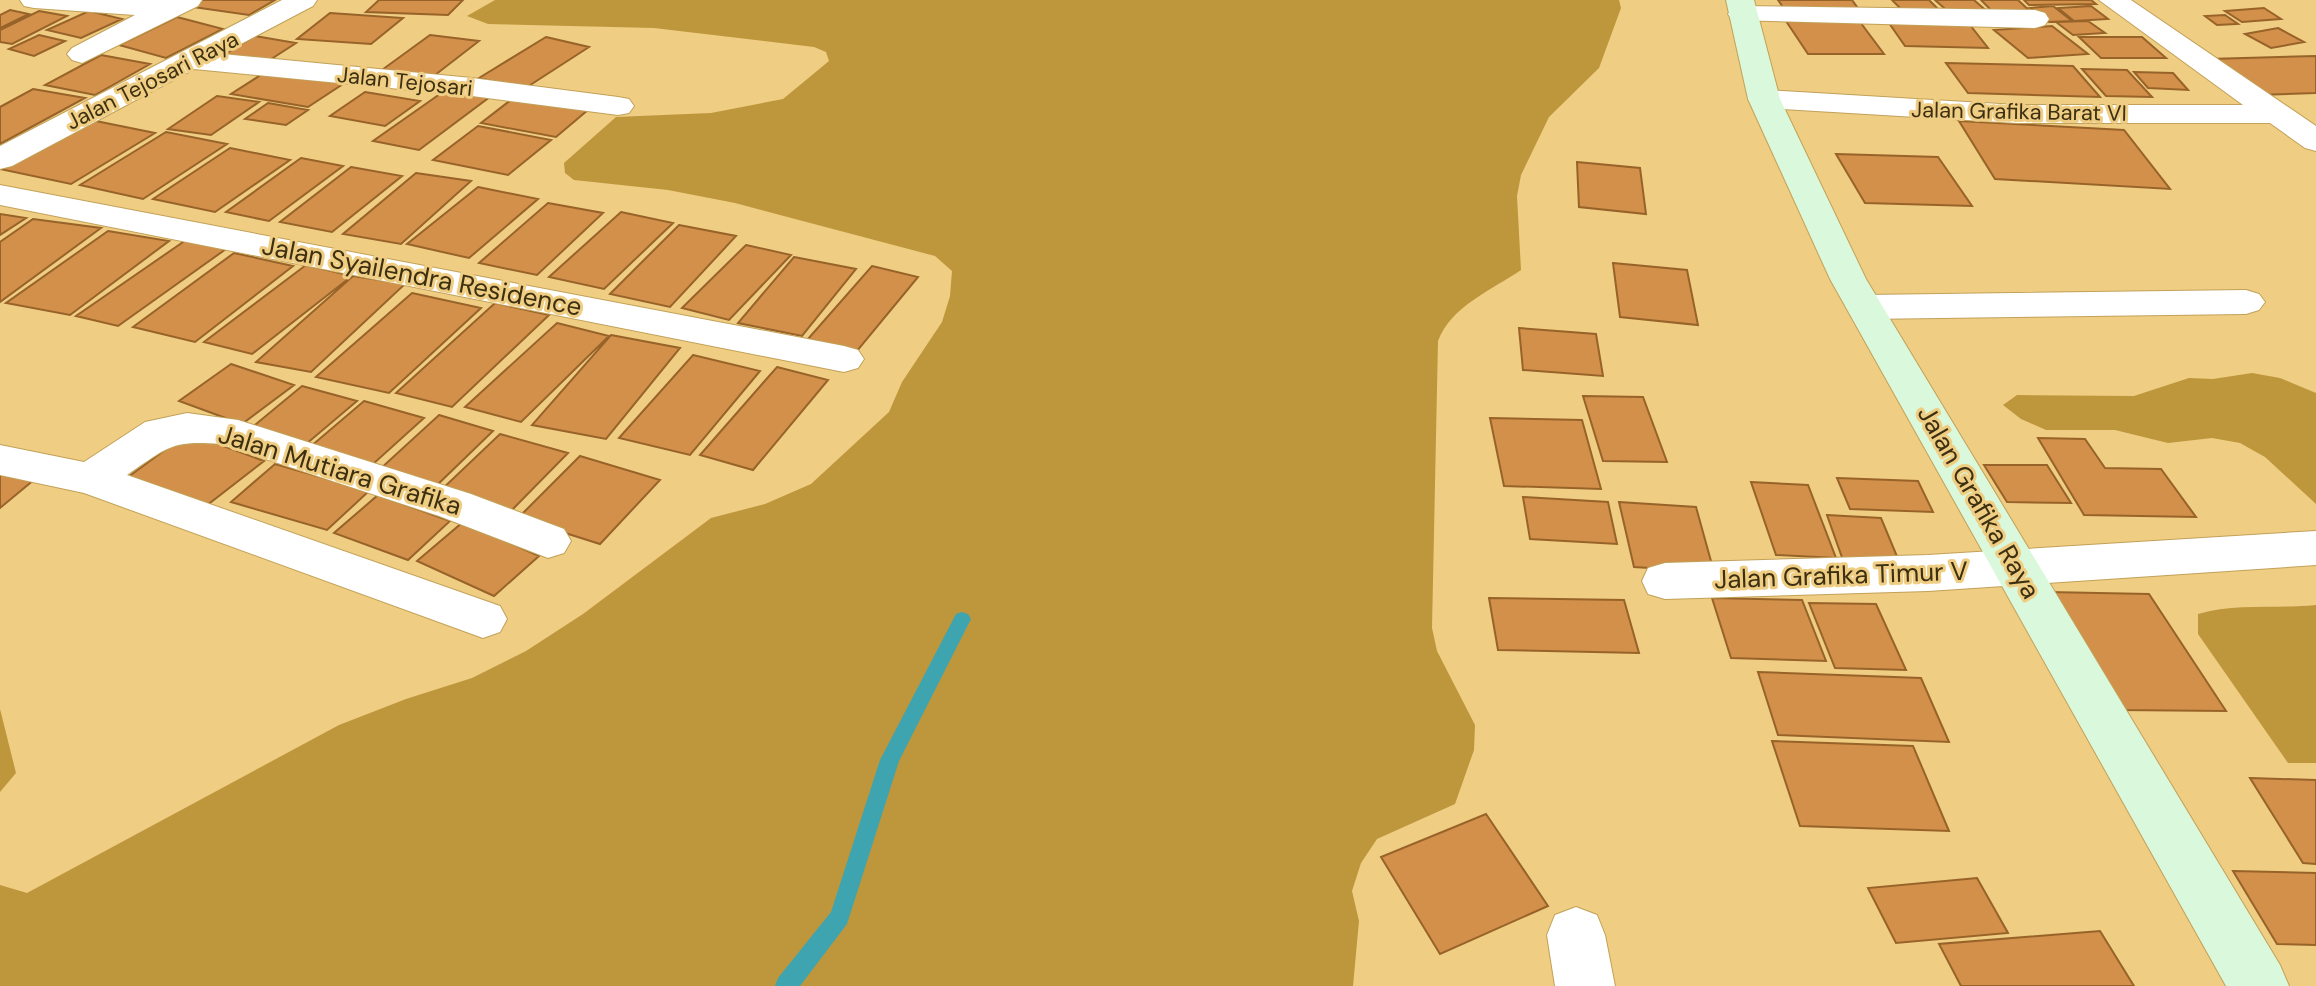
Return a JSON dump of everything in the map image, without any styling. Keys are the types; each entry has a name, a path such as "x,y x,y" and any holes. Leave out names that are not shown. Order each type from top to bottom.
{"main road":[{"name":"Jalan Grafika Raya","path":"1741,7 1764,99 1784,147 1865,307 2259,986"}],"street":[{"path":"34,0 179,5"},
{"name":"Jalan Tejosari Raya","path":"0,159 303,0"},
{"path":"2113,0 2316,141"},
{"path":"82,54 179,5"},
{"path":"1741,7 2035,19"},
{"name":"Jalan Tejosari","path":"192,60 472,87 618,106"},
{"name":"Jalan Grafika Barat VI","path":"1764,99 2017,114 2275,114"},
{"name":"Jalan Syailendra Residence","path":"0,195 844,359"},
{"path":"1865,307 2246,302"},
{"name":"Jalan Mutiara Grafika","path":"91,479 160,432 187,427 223,430 455,505 548,541"},
{"path":"0,460 91,479 483,619"},
{"name":"Jalan Grafika Timur V","path":"1665,581 1810,578 2316,548"}],"shaded area":[{"path":"495,0 1619,0 1621,8 1599,68 1549,117 1521,175 1517,196 1521,270 1462,308 1438,341 1432,628 1437,651 1475,725 1474,750 1455,804 1377,839 1361,863 1352,891 1359,921 1353,986 0,986 0,885 27,893 339,725 472,678 526,651 583,614 711,518 765,504 811,484 889,412 902,382 942,322 950,296 952,271 935,256 735,203 668,190 574,180 565,173 564,163 616,117 711,113 783,99 829,61 826,52 814,47 654,28 488,24 467,16"},
{"path":"2252,373 2280,378 2316,393 2316,504 2265,457 2240,443 2212,438 2168,443 2115,430 2046,430 2021,419 2003,405 2017,395 2134,396 2189,378 2213,379"},
{"path":"2316,605 2316,763 2288,763 2198,634 2198,614 2242,607"},
{"path":"0,709 16,773 0,792"}],"building":[{"path":"198,0 275,0 249,15 186,6"},
{"path":"379,0 463,0 448,15 366,12"},
{"path":"1778,0 1852,0 1860,11 1785,10"},
{"path":"1892,0 1929,0 1943,14 1906,14"},
{"path":"1935,0 1974,0 1990,14 1952,15"},
{"path":"1981,0 2018,0 2033,14 1996,15"},
{"path":"2024,0 2091,0 2096,4 2029,5"},
{"path":"2053,6 2072,21 2049,22 2030,8"},
{"path":"2091,6 2108,19 2074,21 2058,8"},
{"path":"2264,8 2281,19 2242,22 2225,11"},
{"path":"10,10 29,14 0,28 0,15"},
{"path":"39,11 67,16 12,44 0,42 0,30"},
{"path":"89,11 122,19 81,38 47,30"},
{"path":"330,13 403,18 371,44 297,39"},
{"path":"2225,15 2238,24 2217,25 2205,16"},
{"path":"177,17 223,29 166,58 119,45"},
{"path":"1786,21 1860,22 1884,54 1808,54"},
{"path":"2088,21 2105,33 2073,35 2056,22"},
{"path":"1889,23 1970,25 1988,48 1905,46"},
{"path":"2052,26 2088,54 2028,58 1994,30"},
{"path":"2278,28 2304,42 2271,48 2245,34"},
{"path":"39,35 65,41 34,56 9,49"},
{"path":"430,35 479,41 426,82 375,75"},
{"path":"255,36 296,43 265,63 222,56"},
{"path":"546,37 589,47 524,89 479,78"},
{"path":"2079,37 2142,37 2166,58 2101,58"},
{"path":"101,55 150,64 95,95 45,85"},
{"path":"2316,56 2316,93 2258,95 2211,59"},
{"path":"1946,63 2073,66 2100,97 1968,93"},
{"path":"270,69 346,82 308,107 231,94"},
{"path":"2082,69 2127,70 2152,97 2106,96"},
{"path":"2134,72 2173,73 2188,90 2148,88"},
{"path":"33,89 85,98 0,144 0,107"},
{"path":"447,89 491,96 419,150 373,141"},
{"path":"365,92 420,101 385,126 330,116"},
{"path":"217,96 259,102 211,135 168,129"},
{"path":"516,96 589,109 556,137 481,123"},
{"path":"268,103 308,110 286,125 245,119"},
{"path":"86,119 155,133 71,184 0,169"},
{"path":"1959,121 2124,130 2170,189 1995,179"},
{"path":"478,126 551,140 508,175 433,160"},
{"path":"166,132 227,144 143,199 80,185"},
{"path":"230,148 290,160 215,212 153,199"},
{"path":"1836,154 1938,157 1972,206 1865,203"},
{"path":"301,158 343,166 269,221 226,212"},
{"path":"1577,162 1640,168 1646,214 1579,207"},
{"path":"351,167 402,176 332,232 280,222"},
{"path":"416,173 471,181 401,244 343,234"},
{"path":"478,187 538,199 469,258 407,244"},
{"path":"548,203 603,213 537,275 479,263"},
{"path":"621,212 673,223 604,289 549,277"},
{"path":"0,214 26,218 0,235"},
{"path":"33,219 101,228 0,302 0,242"},
{"path":"679,225 736,236 670,307 610,294"},
{"path":"108,231 169,241 70,315 6,303"},
{"path":"186,240 226,249 118,326 76,316"},
{"path":"746,245 791,255 729,320 682,308"},
{"path":"234,253 293,266 195,342 133,327"},
{"path":"794,257 856,269 802,336 738,323"},
{"path":"1613,263 1687,270 1698,325 1620,317"},
{"path":"306,265 352,276 252,354 204,342"},
{"path":"872,266 918,277 857,351 808,339"},
{"path":"353,276 405,284 311,372 256,362"},
{"path":"412,293 481,308 389,393 316,377"},
{"path":"495,303 549,315 452,407 396,393"},
{"path":"557,323 609,336 521,422 465,407"},
{"path":"1519,328 1596,334 1603,376 1523,370"},
{"path":"611,335 680,348 606,439 532,425"},
{"path":"693,355 760,371 690,455 619,438"},
{"path":"231,364 294,385 242,424 179,401"},
{"path":"777,367 828,380 753,470 700,455"},
{"path":"302,386 357,401 305,445 250,429"},
{"path":"1583,396 1643,397 1667,462 1603,461"},
{"path":"364,401 424,418 372,465 310,447"},
{"path":"439,415 493,431 435,487 379,470"},
{"path":"1490,418 1582,420 1601,489 1504,486"},
{"path":"188,433 264,461 197,513 120,483"},
{"path":"500,434 568,453 508,514 438,493"},
{"path":"2038,438 2085,439 2105,468 2161,469 2196,517 2084,515"},
{"path":"580,456 660,480 600,544 518,518"},
{"path":"275,464 369,491 327,530 231,502"},
{"path":"0,465 41,474 0,508"},
{"path":"1984,465 2047,465 2071,503 2007,502"},
{"path":"1837,478 1918,481 1933,512 1850,509"},
{"path":"1751,482 1808,485 1836,558 1776,555"},
{"path":"378,495 450,521 408,560 334,533"},
{"path":"1523,497 1608,502 1617,544 1530,539"},
{"path":"1619,502 1696,507 1714,572 1634,567"},
{"path":"1827,515 1881,518 1901,566 1844,563"},
{"path":"463,522 539,556 494,596 417,561"},
{"path":"2048,592 2149,594 2226,711 2118,710"},
{"path":"1489,598 1624,600 1639,653 1498,650"},
{"path":"1712,598 1802,600 1826,661 1731,658"},
{"path":"1809,603 1876,604 1906,670 1835,668"},
{"path":"1758,672 1921,678 1949,742 1778,735"},
{"path":"1772,741 1913,746 1949,831 1800,826"},
{"path":"2250,778 2316,780 2316,864 2303,863"},
{"path":"1486,814 1548,906 1440,954 1381,857"},
{"path":"2233,871 2316,873 2316,945 2277,944"},
{"path":"1977,878 2008,933 1896,943 1868,888"},
{"path":"2100,931 2134,986 1961,986 1939,944"}],"waterway":[{"path":"786,986 840,917 890,760 962,619"}]}
